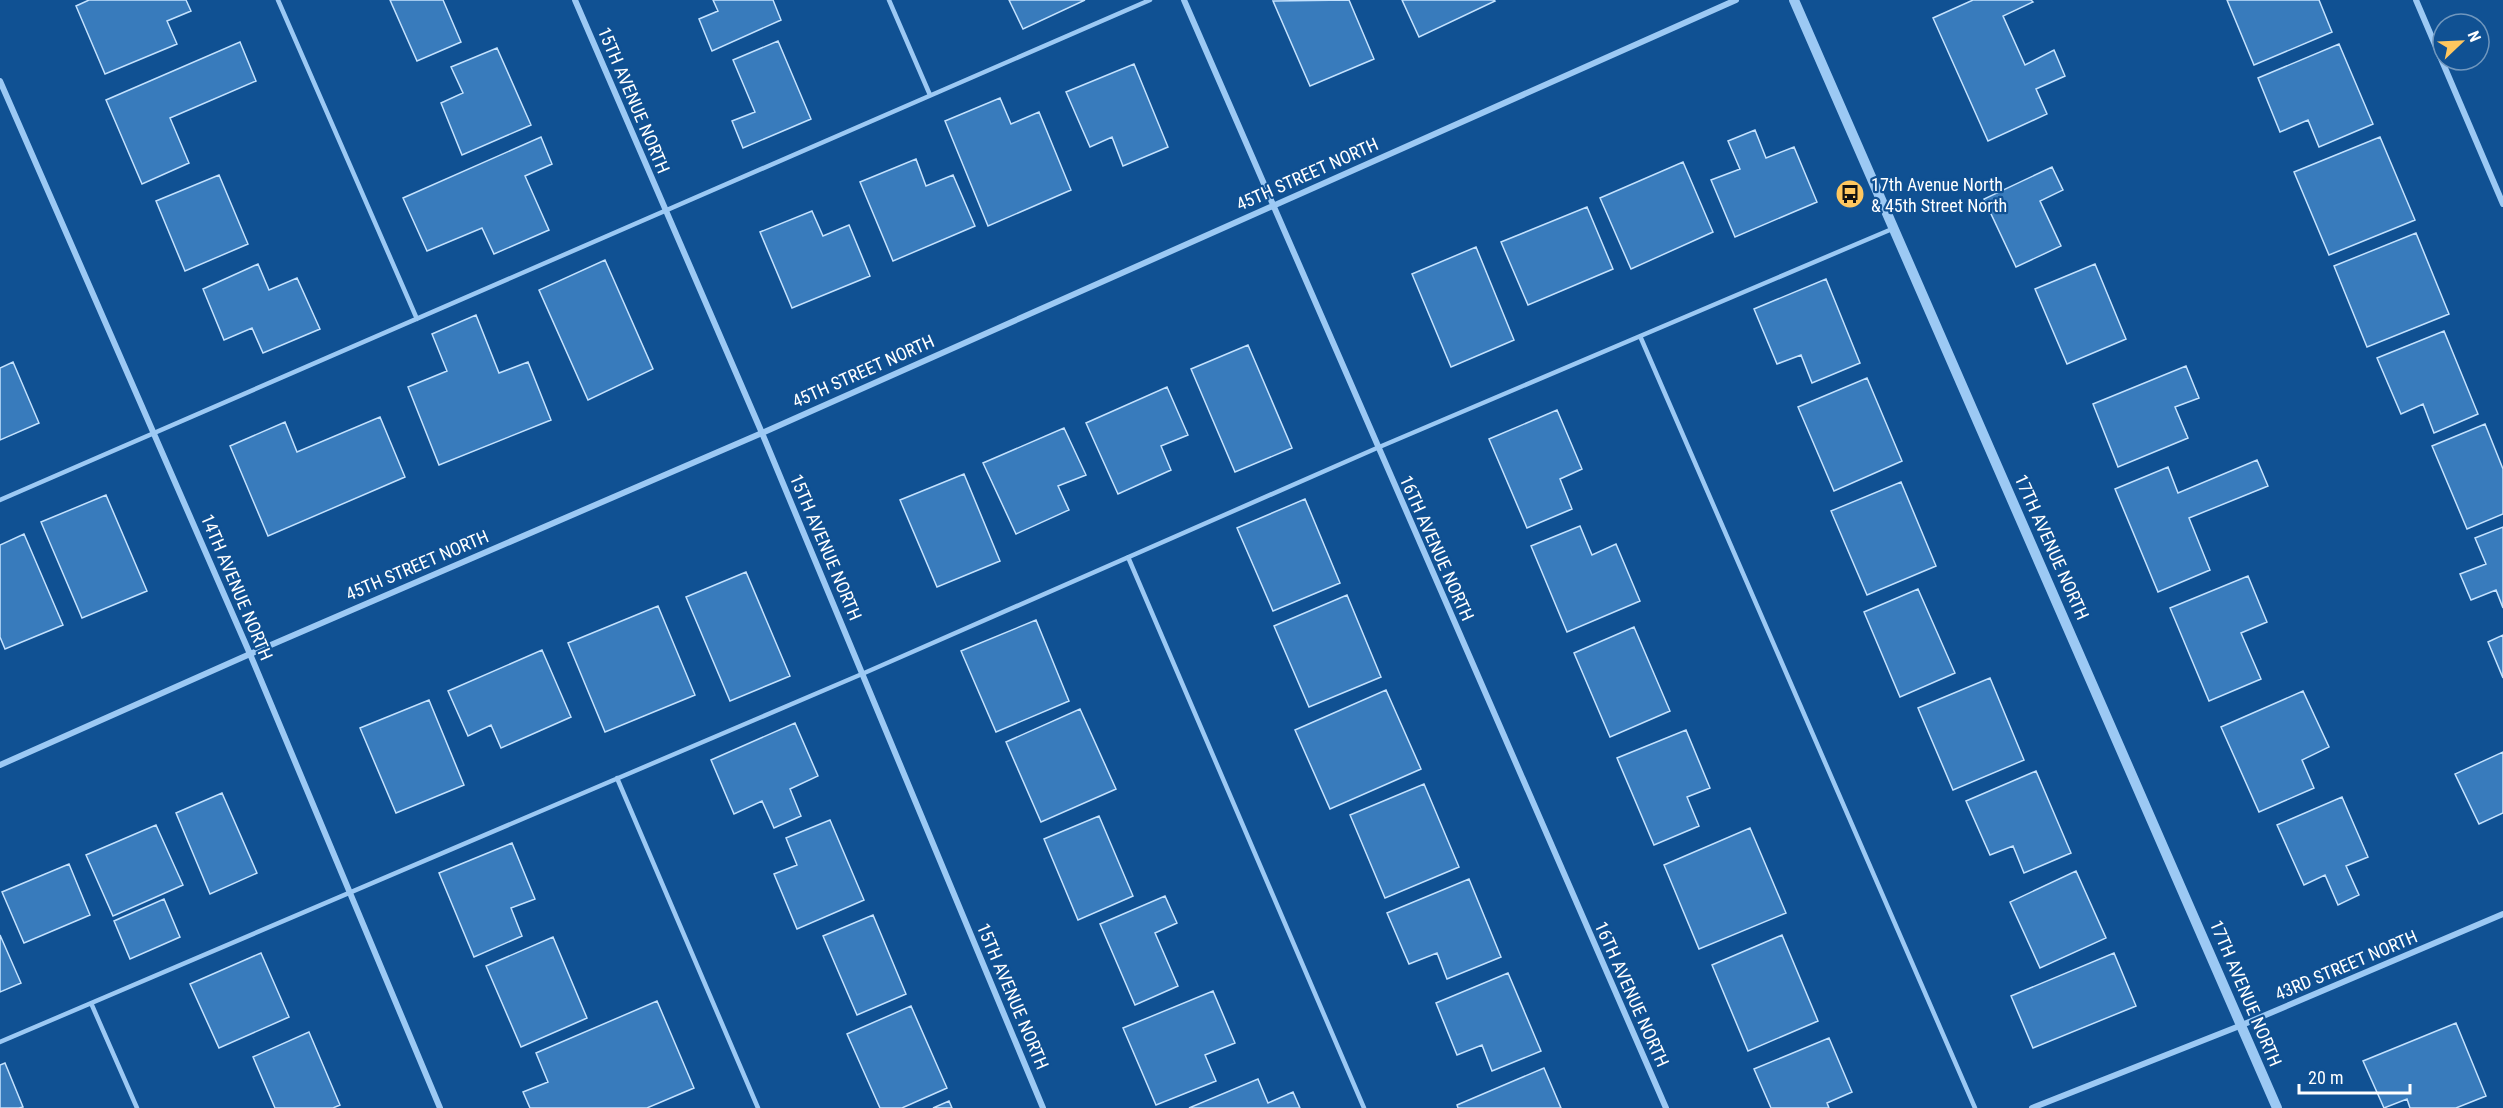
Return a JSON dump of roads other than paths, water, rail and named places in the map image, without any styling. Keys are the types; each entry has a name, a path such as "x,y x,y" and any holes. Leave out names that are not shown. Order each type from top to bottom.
{"street":[{"name":"15TH AVENUE NORTH","path":"575,0 762,433 1043,1108"},
{"name":"16TH AVENUE NORTH","path":"1184,0 1271,206 1666,1108"},
{"name":"45TH STREET NORTH","path":"0,765 250,654 762,433 1736,0"},
{"name":"17TH AVENUE NORTH","path":"1794,0 2277,1108"},
{"path":"2416,0 2503,204"},
{"name":"14TH AVENUE NORTH","path":"0,81 250,654 440,1108"},
{"name":"43RD STREET NORTH","path":"2032,1108 2242,1025 2503,915"}],"lane":[{"path":"278,0 417,319"},
{"path":"889,0 930,95"},
{"path":"0,500 1150,0"},
{"path":"0,1042 349,891 862,674 1377,448 1895,228"},
{"path":"1640,336 1975,1108"},
{"path":"1128,557 1364,1108"},
{"path":"617,778 758,1108"},
{"path":"91,1003 137,1108"}],"place":[{"name":"17th Avenue North & 45th Street North","path":"1850,194"}]}
